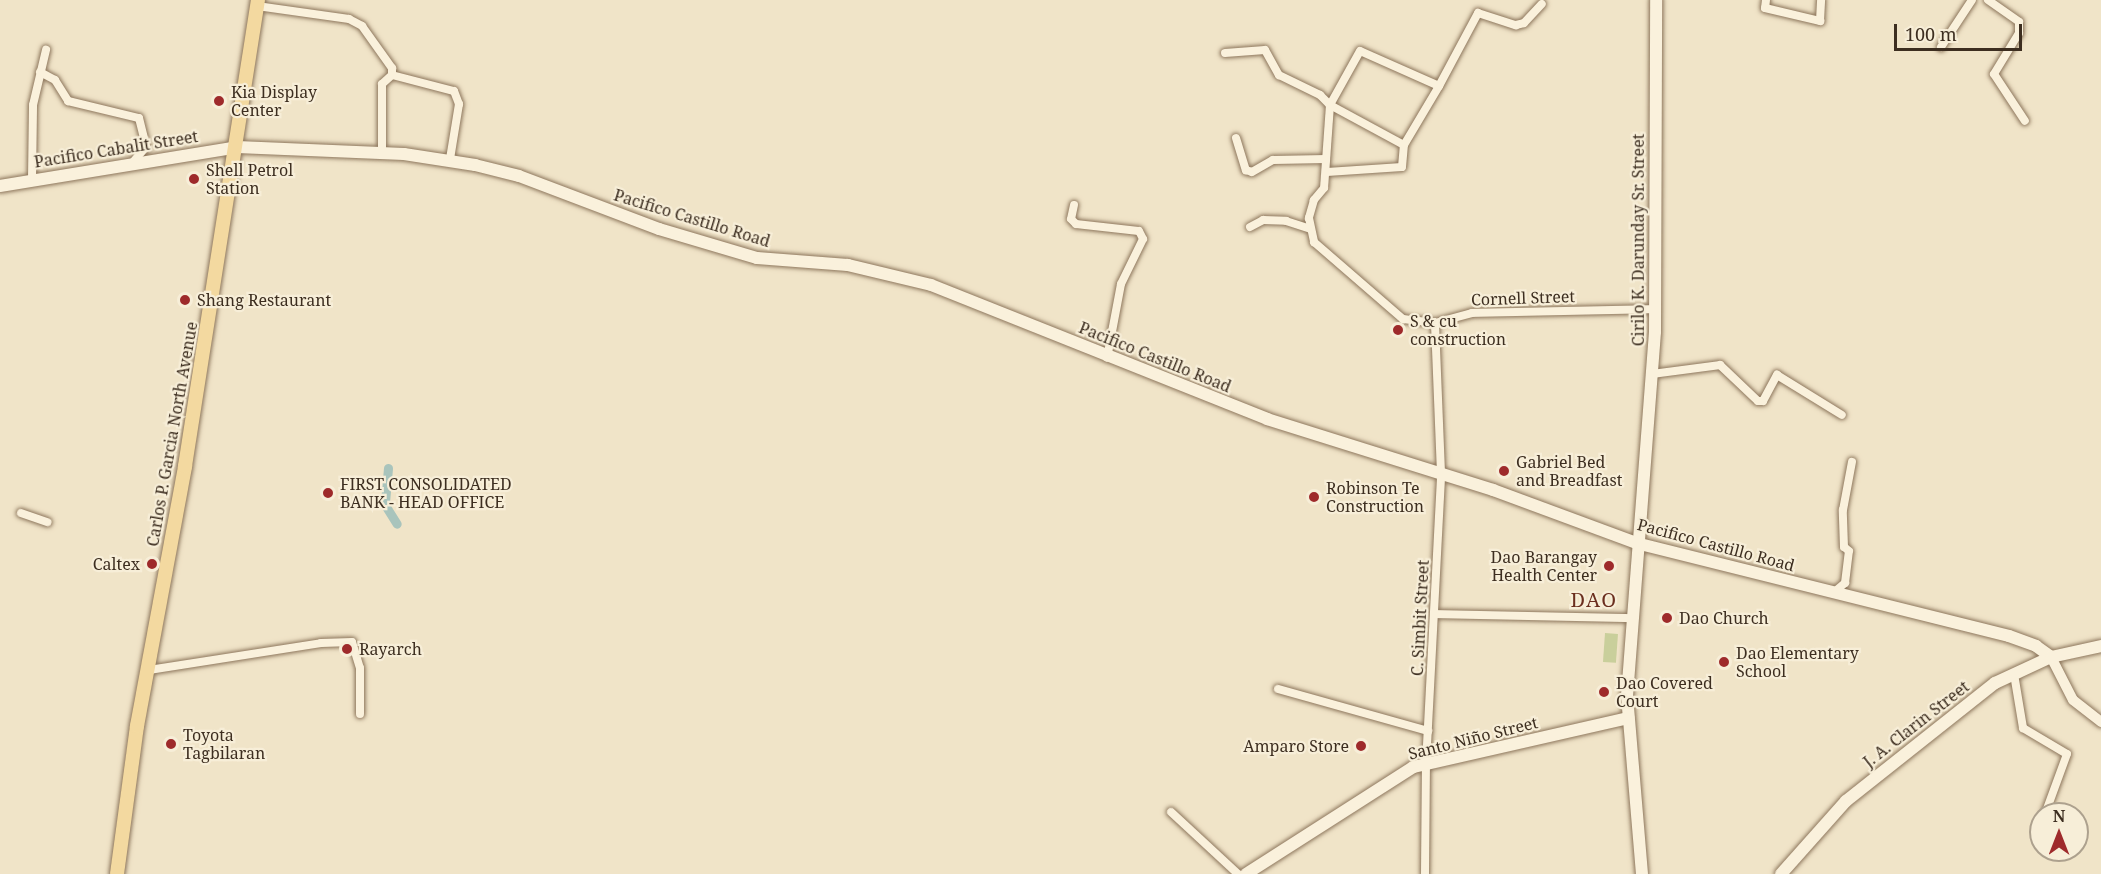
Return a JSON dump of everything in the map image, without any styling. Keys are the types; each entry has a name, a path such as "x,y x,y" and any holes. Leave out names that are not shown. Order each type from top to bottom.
{"main road":[{"name":"Cirilo K. Darunday Sr. Street","path":"1642,874 1628,717 1636,543 1656,309 1656,0"},
{"name":"Carlos P. Garcia North Avenue","path":"117,874 237,147 258,3"},
{"name":"Pacifico Castillo Road","path":"237,147 382,152 450,159 519,176 658,229 757,258 848,265 921,281 1107,358 1324,439 1441,473 1636,543 1833,594 2009,636 2036,646 2051,657"},
{"name":"Pacifico Cabalit Street","path":"0,186 32,178 237,147"},
{"name":"J. A. Clarin Street","path":"1781,874 1795,854 1846,801 1945,720 1995,683 2051,657 2101,646"},
{"name":"Santo Niño Street","path":"1246,874 1389,781 1426,764 1628,717"}],"street":[{"path":"1766,0 1765,8 1820,21 1821,0"},
{"path":"1941,47 1972,0"},
{"path":"1988,0 2019,22 2019,33 1994,74 2025,121"},
{"path":"258,3 349,18 362,26 392,68 392,75 382,84 382,152"},
{"path":"1327,172 1402,167 1404,145 1478,13 1516,25 1524,23 1542,4"},
{"path":"32,178 33,105 46,50"},
{"path":"1225,53 1265,50 1279,75 1320,95 1330,105 1404,145"},
{"path":"1439,86 1360,51 1330,105 1327,172 1324,188 1314,200 1309,218 1314,242 1403,319 1435,323 1441,473"},
{"path":"40,72 55,80 68,101 139,118 146,147 133,162"},
{"path":"392,75 454,91 459,104 450,159"},
{"path":"1236,138 1246,170 1252,172 1273,160 1326,159"},
{"path":"1074,205 1071,219 1076,224 1139,231 1143,239 1121,284 1107,358"},
{"path":"1250,226 1263,220 1286,221 1311,229"},
{"name":"Cornell Street","path":"1435,323 1472,313 1656,309"},
{"path":"1652,374 1720,365 1758,401 1763,401 1777,375 1842,415"},
{"path":"1833,594 1845,583 1849,551 1844,547 1843,510 1852,462"},
{"name":"C. Simbit Street","path":"1425,874 1426,764 1436,614 1441,473"},
{"path":"21,513 47,522"},
{"path":"1436,614 1632,618"},
{"path":"149,670 321,643 352,642 360,668 360,714"},
{"path":"2051,657 2073,700 2101,722"},
{"path":"2014,674 2023,728 2067,754 2049,802"},
{"path":"1278,689 1428,731"},
{"path":"1171,812 1238,874"}],"green space":[{"path":"1605,633 1618,634 1616,663 1603,662"}],"waterway":[{"path":"388,468 385,505 397,524"}],"place":[{"name":"Kia Display Center","path":"219,101"},
{"name":"Shell Petrol Station","path":"194,179"},
{"name":"Shang Restaurant","path":"185,300"},
{"name":"S & cu construction","path":"1398,330"},
{"name":"Gabriel Bed and Breadfast","path":"1504,471"},
{"name":"FIRST CONSOLIDATED BANK - HEAD OFFICE","path":"328,493"},
{"name":"Robinson Te Construction","path":"1314,497"},
{"name":"Caltex","path":"152,564"},
{"name":"Dao Barangay Health Center","path":"1609,566"},
{"name":"Dao Church","path":"1667,618"},
{"name":"Rayarch","path":"347,649"},
{"name":"Dao Elementary School","path":"1724,662"},
{"name":"Dao Covered Court","path":"1604,692"},
{"name":"Toyota Tagbilaran","path":"171,744"},
{"name":"Amparo Store","path":"1361,746"}],"district":[{"name":"DAO","path":"1594,599"}]}
